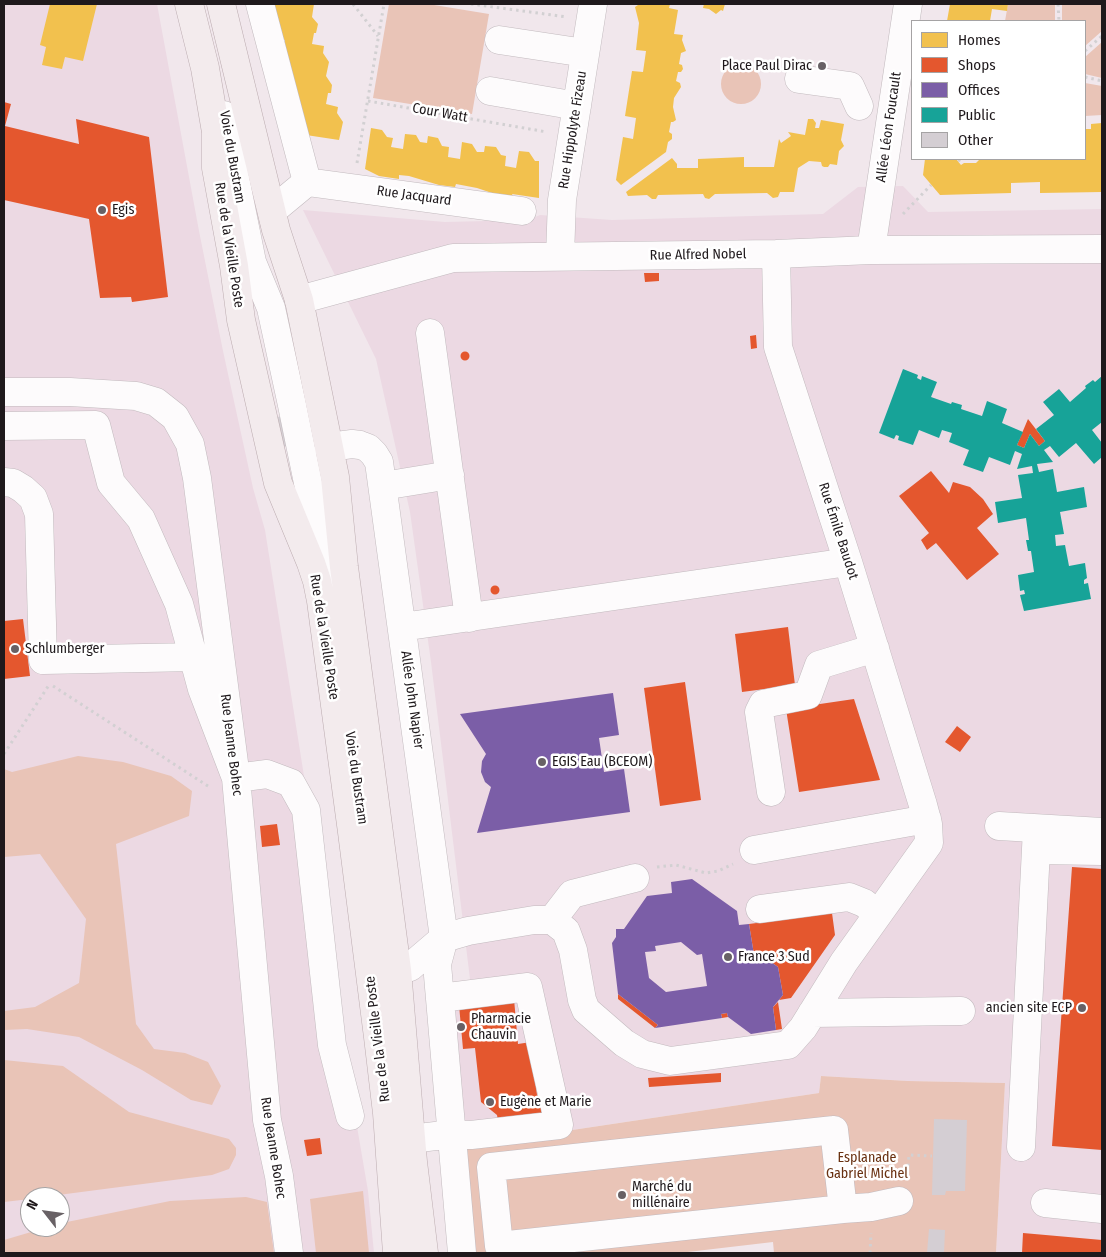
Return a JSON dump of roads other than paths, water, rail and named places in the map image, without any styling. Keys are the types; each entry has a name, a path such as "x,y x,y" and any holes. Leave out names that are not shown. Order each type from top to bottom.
{"main road":[{"name":"Rue de la Vieille Poste","path":"189,4 205,68 216,132 216,168 234,266 243,330 278,483 317,581 378,1037 399,1245"},
{"name":"Rue de la Vieille Poste","path":"221,4 283,255 299,300 338,496 344,567 397,970 411,1139 424,1253"}],"street":[{"name":"Voie du Bustram","path":"202,4 216,64 230,153 252,262 270,308 319,531 330,591 383,983 402,1020"},
{"path":"260,4 307,182 272,211"},
{"name":"Allée Léon Foucault","path":"871,250 908,4"},
{"name":"Rue Hippolyte Fizeau","path":"560,256 562,200 585,54 582,11"},
{"path":"499,40 585,54"},
{"path":"799,79 850,86 859,106"},
{"path":"490,91 577,106"},
{"name":"Rue Jacquard","path":"307,182 522,211"},
{"name":"Rue Alfred Nobel","path":"299,300 453,258 776,254 871,250 1102,249"},
{"name":"Rue Émile Baudot","path":"552,920 566,931 573,950 582,1000 586,1010 624,1043 642,1054 670,1061 788,1044 803,1028 844,962 929,843 925,812 848,562 778,347 776,254"},
{"name":"Voie du Bustram","path":"270,308 283,255"},
{"path":"430,333 469,618"},
{"name":"Rue Jeanne Bohec","path":"4,392 70,392 136,396 156,402 175,417 190,444 197,478 236,778 267,1120 279,1176 289,1253"},
{"path":"4,426 96,425 111,483 141,519 179,604 202,689 236,778 266,774 292,783 306,810 332,1045 350,1116"},
{"name":"Allée John Napier","path":"329,447 352,444 368,448 379,462 444,938"},
{"path":"383,486 450,476"},
{"path":"4,482 13,483 33,498 39,514 43,660 194,657"},
{"name":"Voie du Bustram","path":"317,581 319,531"},
{"path":"402,627 848,562"},
{"path":"771,792 759,712 763,704 808,695 819,665 875,648"},
{"path":"754,850 925,812"},
{"path":"999,826 1036,840 1102,851"},
{"path":"1036,840 1102,832"},
{"path":"1021,1147 1036,840"},
{"path":"397,970 410,967 444,938 468,931 534,920 552,920 572,894 635,878"},
{"path":"760,909 850,897 864,903 878,914"},
{"path":"444,938 437,964 462,1253"},
{"path":"411,1139 452,1134 471,1136 560,1124 528,987 440,998"},
{"path":"812,1013 961,1011"},
{"path":"843,1209 834,1130 491,1167 499,1246 870,1207 899,1200"},
{"path":"1045,1203 1102,1209"},
{"path":"459,1219 496,1215"}],"place":[{"name":"Place Paul Dirac","path":"822,66"},
{"name":"Egis","path":"102,210"},
{"name":"Schlumberger","path":"15,649"},
{"name":"EGIS Eau (BCEOM)","path":"542,762"},
{"name":"France 3 Sud","path":"728,957"},
{"name":"ancien site ECP","path":"1082,1008"},
{"name":"Pharmacie Chauvin","path":"461,1027"},
{"name":"Eugène et Marie","path":"490,1102"},
{"name":"Marché du millénaire","path":"622,1195"}],"park label":[{"name":"Esplanade Gabriel Michel","path":"867,1166"}]}
